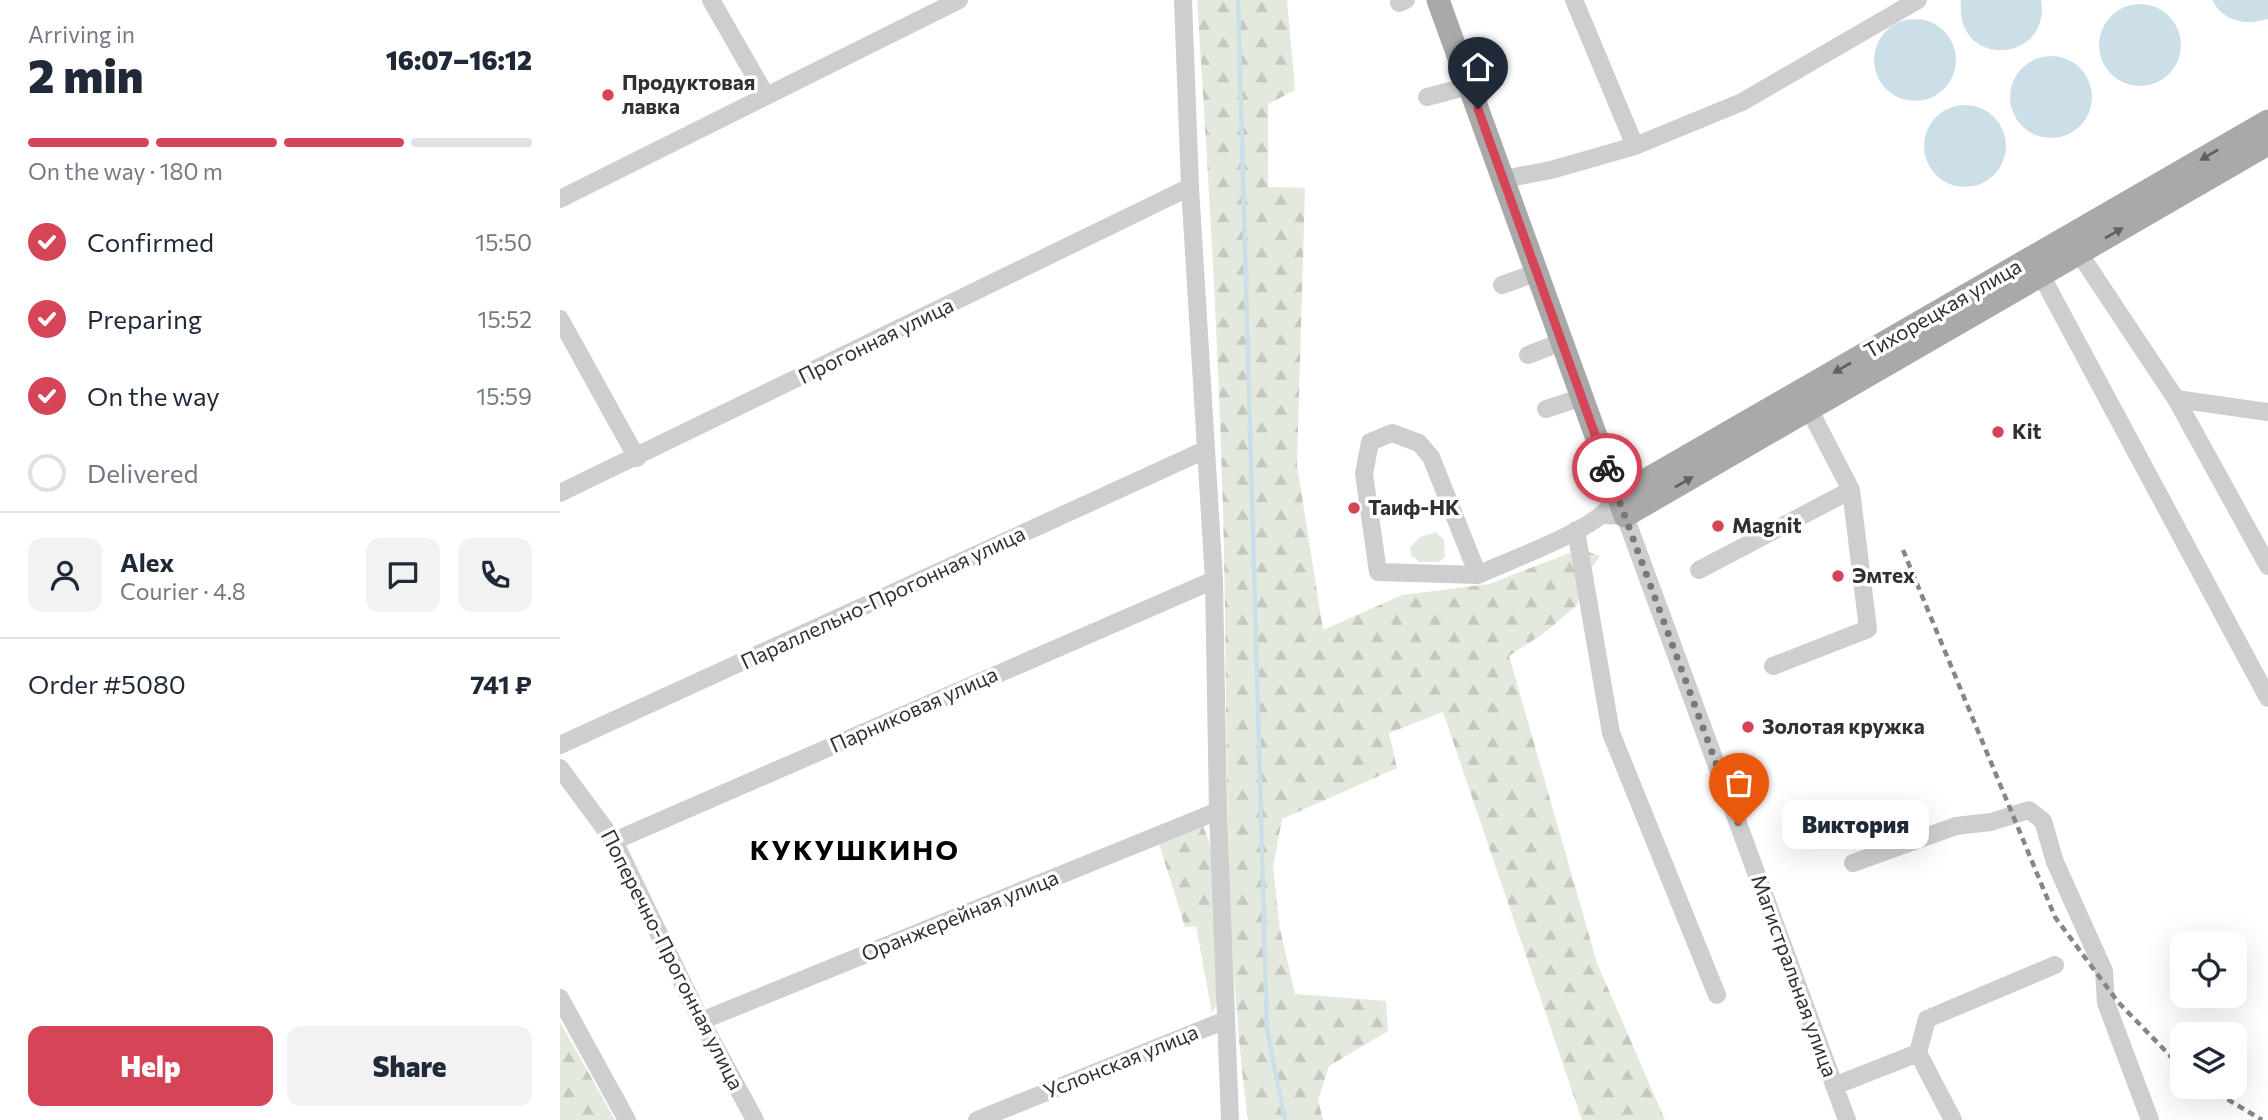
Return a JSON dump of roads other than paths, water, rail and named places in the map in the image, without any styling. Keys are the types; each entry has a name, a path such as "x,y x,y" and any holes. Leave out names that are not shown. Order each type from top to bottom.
{"main road":[{"path":"1438,0 1564,341 1615,509"},
{"name":"Тихорецкая улица","path":"1615,509 2268,121"},
{"name":"Тихорецкая улица","path":"1615,509 1809,409 2268,144"}],"street":[{"path":"711,0 765,94"},
{"path":"560,199 765,94 925,7 959,0"},
{"path":"1184,0 1190,187 1214,580 1218,811 1230,1120"},
{"path":"1574,0 1635,146"},
{"path":"1504,179 1552,170 1635,146 1742,102 1918,0"},
{"path":"1427,97 1469,86"},
{"name":"Прогонная улица","path":"560,493 637,458 1190,187"},
{"path":"2079,253 2176,398 2268,566"},
{"path":"1502,285 1538,272"},
{"path":"2041,275 2268,698"},
{"path":"560,319 637,458"},
{"path":"1528,355 1564,341"},
{"path":"1546,409 1583,397"},
{"path":"2176,398 2268,412"},
{"path":"1773,666 1867,629 1851,490 1809,409"},
{"path":"1478,575 1431,457 1419,443 1392,433 1370,442 1364,474 1378,572 1478,575 1615,509"},
{"name":"Параллельно-Прогонная улица","path":"560,746 1205,450"},
{"path":"1699,570 1851,490"},
{"name":"Магистральная улица","path":"1615,509 1847,1120"},
{"path":"1576,530 1611,733 1717,995"},
{"name":"Парниковая улица","path":"614,841 1214,580"},
{"name":"Поперечно-Прогонная улица","path":"560,768 614,841 701,1021 755,1120"},
{"path":"1853,863 1956,826 1991,822 2029,810 2043,821 2055,862 2104,971 2106,1003 2150,1120"},
{"name":"Оранжерейная улица","path":"701,1021 1218,811"},
{"path":"1953,1120 1918,1053 1927,1019 2055,965"},
{"path":"560,998 627,1120"},
{"name":"Услонская улица","path":"977,1120 1226,1020"},
{"path":"1834,1086 1918,1053"}],"waterway":[{"path":"1238,0 1267,1030 1285,1120"}],"railway":[{"path":"1903,550 2055,917 2118,1002 2170,1056"},
{"path":"2227,1099 2262,1120"}],"place":[{"name":"Продуктовая лавка","path":"608,95"},
{"name":"Kit","path":"1998,432"},
{"name":"Таиф-НК","path":"1354,508"},
{"name":"Magnit","path":"1718,526"},
{"name":"Эмтех","path":"1838,576"},
{"name":"Золотая кружка","path":"1748,727"},
{"name":"Виктория","path":"1739,825"}],"district":[{"name":"КУКУШКИНО","path":"855,850"}]}
